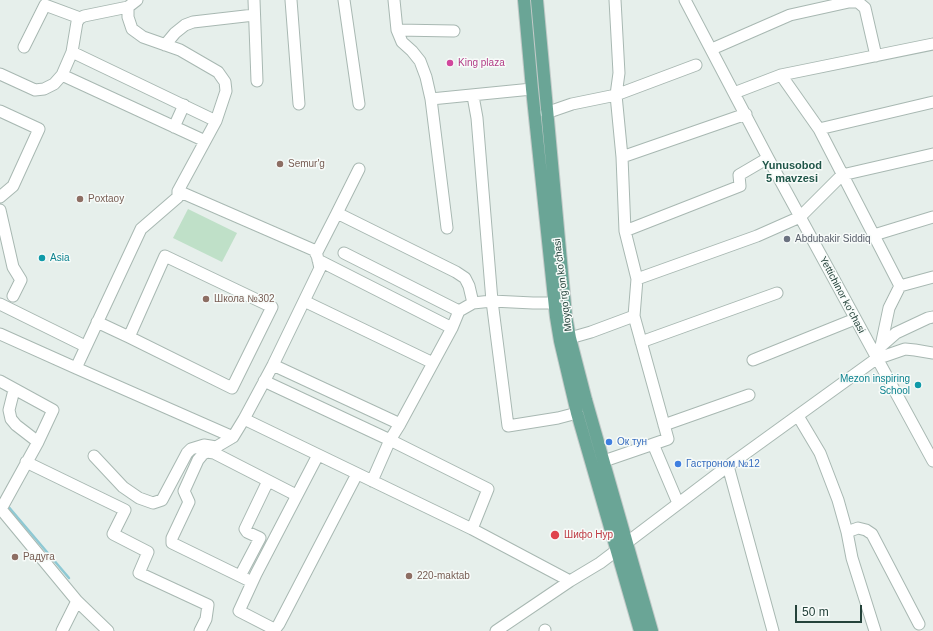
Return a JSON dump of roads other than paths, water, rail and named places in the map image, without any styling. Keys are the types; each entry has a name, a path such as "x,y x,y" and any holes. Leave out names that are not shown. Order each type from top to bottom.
{"main road":[{"name":"Moyqoʻrgʻon koʻchasi","path":"524,0 532,89 560,341 577,413 640,631"},
{"name":"Moyqoʻrgʻon koʻchasi","path":"536,0 563,294 570,338 586,400 652,631"}],"street":[{"path":"0,74 35,90 44,89 54,84 62,75 72,52 77,22 80,18 128,7 137,0"},
{"path":"254,0 257,81"},
{"path":"291,0 299,104"},
{"path":"344,0 359,104"},
{"path":"394,0 397,30 402,42 420,61 426,77 431,99 447,228"},
{"path":"604,461 668,439 634,316 637,279 625,231 622,157 616,95 619,73 615,0"},
{"name":"Yettichinor ko‘chasi","path":"685,0 876,359 933,461"},
{"path":"712,49 790,15 849,2 861,1 865,8 876,56"},
{"path":"24,47 45,5 80,18"},
{"path":"76,368 141,229 178,197 178,191 216,121 226,91 225,82 218,72 180,50 143,37 132,29 128,17 128,7"},
{"path":"165,45 175,33 185,25 193,22 254,15"},
{"path":"397,30 454,31"},
{"path":"734,93 781,74 933,44"},
{"path":"72,52 216,121"},
{"path":"546,113 572,104 616,95 696,65"},
{"path":"781,74 819,129 900,286"},
{"path":"62,75 205,141"},
{"path":"431,99 532,89"},
{"path":"473,96 478,118 492,301 508,426 558,418 577,413"},
{"path":"819,129 933,102"},
{"path":"174,127 184,105"},
{"path":"0,111 39,129 13,186 0,197"},
{"path":"622,157 746,114"},
{"path":"637,279 757,236 800,217 842,175 933,154"},
{"path":"625,231 740,186 739,175 768,158"},
{"path":"317,257 359,169"},
{"path":"178,191 316,251 320,268 244,419 233,436 215,450 203,454 198,460 184,491 189,502 172,538 172,543 252,582"},
{"path":"0,210 12,267 21,280 13,296"},
{"path":"337,213 456,272 465,278 469,286 473,303"},
{"path":"874,235 933,217"},
{"path":"344,253 459,311"},
{"path":"97,322 129,338 232,388 272,307 165,256 129,338"},
{"path":"317,257 452,328"},
{"path":"876,359 881,346 889,308 900,286 933,277"},
{"path":"641,342 777,293"},
{"path":"304,301 433,363"},
{"path":"372,481 390,440 452,328 459,311 473,303 492,301 555,303"},
{"path":"0,304 85,346"},
{"path":"570,338 634,316"},
{"path":"881,346 896,333 928,318 933,318"},
{"path":"753,360 855,319"},
{"path":"0,334 233,436"},
{"path":"496,631 570,581 600,563 728,466 876,359 905,350 931,350"},
{"path":"273,364 400,424"},
{"path":"0,381 53,410 38,442 1,509 77,601 108,631"},
{"path":"264,381 390,440 488,489 472,529"},
{"path":"14,390 9,410 11,419 16,425 38,442"},
{"path":"664,425 749,396"},
{"path":"798,416 820,453 838,500 847,532 852,558 875,631"},
{"path":"244,419 472,529 570,581"},
{"path":"653,444 678,503"},
{"path":"94,456 123,487 139,498 154,503 162,500 187,453 191,449 204,445 296,495"},
{"path":"318,455 271,544 239,611 272,628 276,628 357,474"},
{"path":"26,462 124,510 113,534 148,552 139,573 208,605 206,619 200,631"},
{"path":"728,466 773,631"},
{"path":"268,481 245,529 247,532 271,544"},
{"path":"847,532 858,528 866,530 872,534 919,624"},
{"path":"240,576 260,538"},
{"path":"62,631 77,601"}],"waterway":[{"path":"7,505 69,578"}],"place":[{"name":"King plaza","path":"450,63"},
{"name":"Semur'g","path":"280,164"},
{"name":"Poxtaoy","path":"80,199"},
{"name":"Abdubakir Siddiq","path":"787,239"},
{"name":"Asia","path":"42,258"},
{"name":"Школа №302","path":"206,299"},
{"name":"Mezon inspiring School","path":"918,385"},
{"name":"Ок тун","path":"609,442"},
{"name":"Гастроном №12","path":"678,464"},
{"name":"Шифо Нур","path":"555,535"},
{"name":"Радуга","path":"15,557"},
{"name":"220-maktab","path":"409,576"}],"district":[{"name":"Yunusobod 5 mavzesi","path":"792,172"}]}
